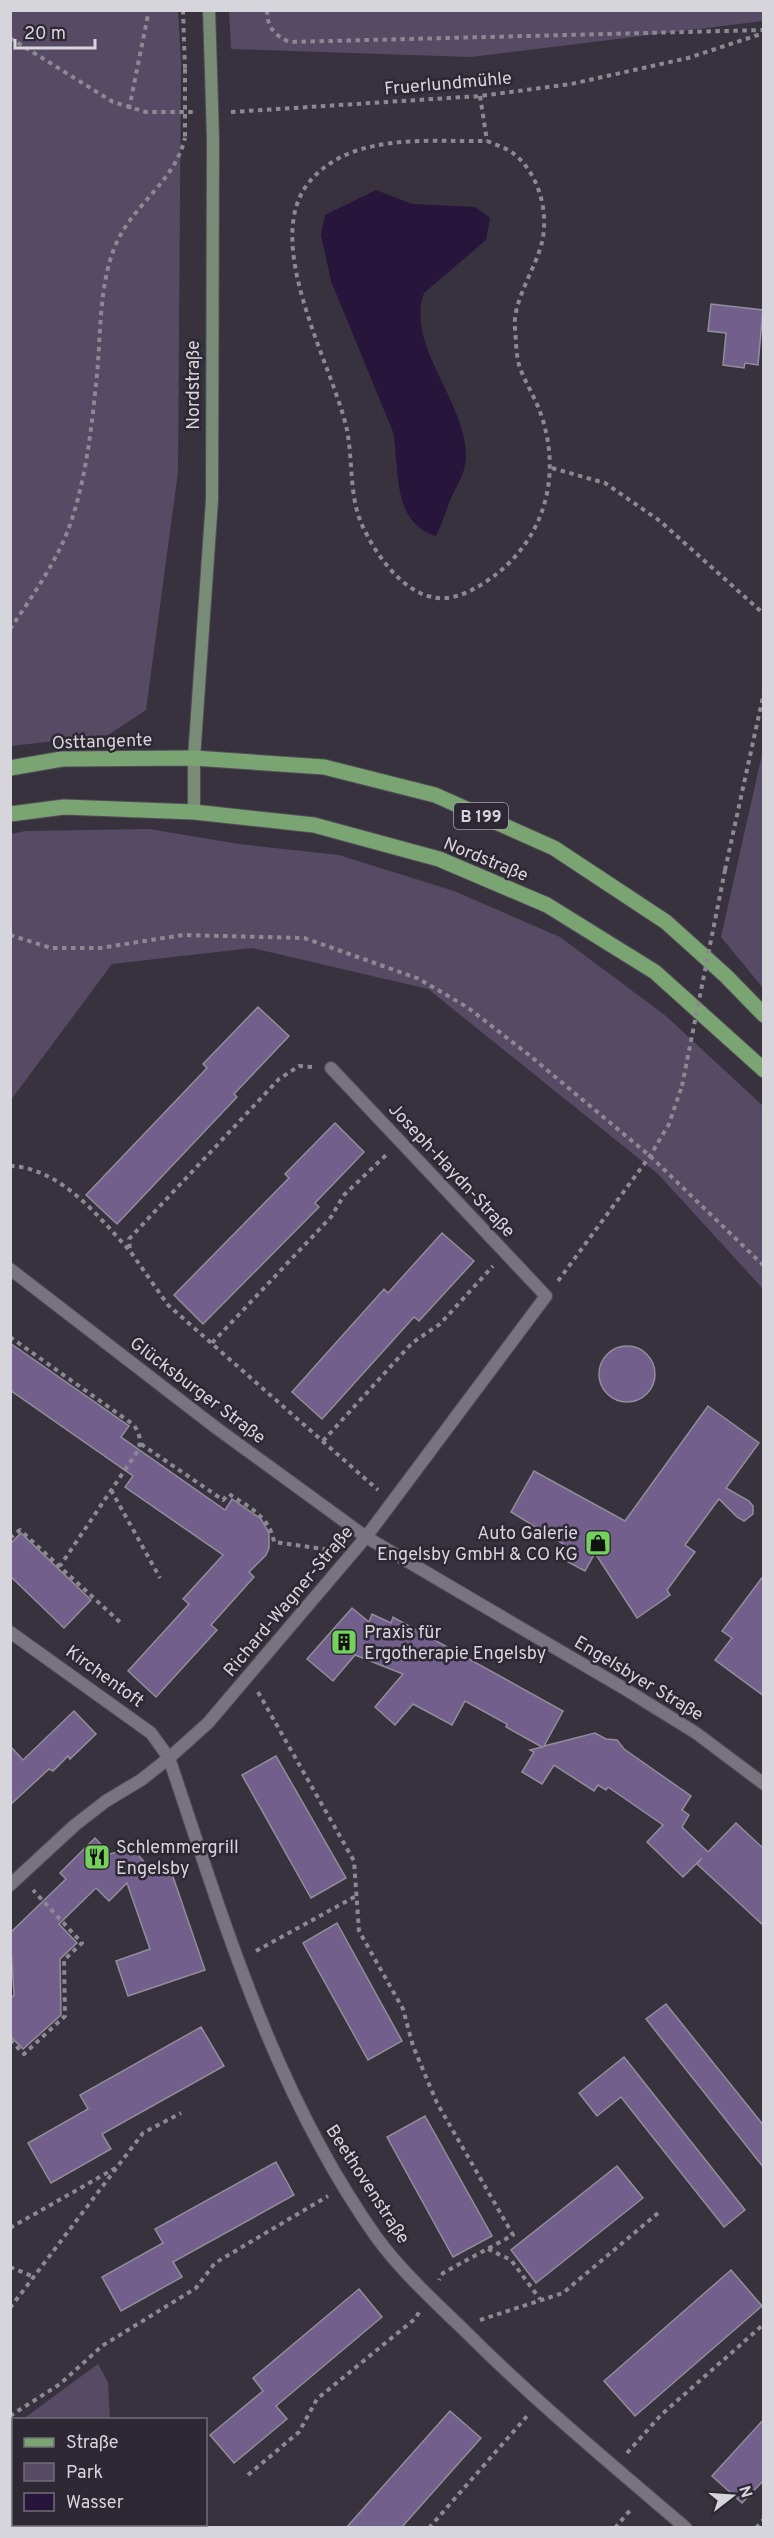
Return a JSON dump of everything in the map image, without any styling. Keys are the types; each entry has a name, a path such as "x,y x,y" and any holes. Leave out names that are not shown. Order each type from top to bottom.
{"main road":[{"name":"Nordstraße","path":"209,10 213,140 212,500 194,758 194,812 314,825 439,859 547,905 655,972 764,1070"},
{"name":"Nordstraße","path":"194,758 324,767 435,795 554,848 666,922 726,976 764,1016"},
{"name":"Osttangente","path":"10,768 63,759 194,758"},
{"path":"10,814 64,807 194,812"}],"street":[{"name":"Joseph-Haydn-Straße","path":"331,1068 546,1296"},
{"name":"Glücksburger Straße","path":"10,1269 215,1427 366,1537"},
{"name":"Richard-Wagner-Straße","path":"15,1881 83,1819 169,1758 208,1723 366,1537 546,1296"},
{"name":"Engelsbyer Straße","path":"366,1537 635,1695 696,1733 764,1784"},
{"name":"Kirchentoft","path":"10,1632 151,1733 169,1758"},
{"name":"Beethovenstraße","path":"169,1758 243,1976 276,2061 311,2132 378,2239 429,2296 499,2366 686,2528"}],"path":[{"path":"129,109 148,10"},
{"path":"10,628 36,592 71,523 90,441 106,280 116,244 132,216 161,185 180,158 185,138 183,10"},
{"path":"267,10 267,19 274,35 289,42 764,32"},
{"name":"Fruerlundmühle","path":"224,112 257,112 480,96 571,84 688,58 764,32"},
{"path":"10,38 112,102 129,109 146,112 201,112"},
{"path":"480,96 487,141"},
{"path":"487,141 513,153 531,173 543,202 543,241 514,323 519,364 540,411 552,468 539,524 509,564 486,582 462,594 433,598 403,583 382,557 362,524 354,494 347,428 336,388 305,306 293,253 294,211 308,183 327,165 385,143 487,141"},
{"path":"552,468 605,483 651,514 764,614"},
{"path":"546,1296 650,1156 669,1124 682,1086 724,870 764,692"},
{"path":"10,935 21,940 60,948 99,948 183,935 304,938 367,958 417,978 467,1007 650,1156 764,1266"},
{"path":"130,1251 129,1239 279,1079 299,1066 331,1068"},
{"path":"212,1343 331,1217 344,1196 401,1142"},
{"path":"10,1167 43,1172 80,1200 130,1251 168,1305 392,1502"},
{"path":"323,1442 412,1343 440,1324 505,1253"},
{"path":"10,1337 134,1425 141,1443 223,1500 229,1494 265,1519 272,1530 274,1542 324,1549 343,1564"},
{"path":"60,1566 141,1443"},
{"path":"111,1490 159,1578"},
{"path":"10,1538 21,1530 122,1624"},
{"path":"248,2475 299,2432 317,2399 416,2318 442,2273 513,2235 433,2095 413,2046 403,2010 359,1931 354,1861 249,1675"},
{"path":"10,2040 24,2054 65,2016 64,1960 82,1943 15,1881"},
{"path":"243,1976 257,1950 358,1895"},
{"path":"10,2308 122,2164 143,2133 181,2113"},
{"path":"10,2228 122,2164"},
{"path":"10,2416 60,2384 102,2346 196,2288 215,2263 344,2187"},
{"path":"465,2331 477,2321 563,2293 658,2213"},
{"path":"487,2249 511,2260 540,2299"},
{"path":"10,2267 34,2277"},
{"path":"615,2467 661,2415 764,2324"},
{"path":"429,2528 540,2401"},
{"path":"615,2528 645,2493"},
{"path":"756,2528 764,2519"}],"green space":[{"path":"763,10 763,21 471,57 231,49 229,11"},
{"path":"10,11 178,11 181,61 178,472 146,710 108,735 11,746"},
{"path":"763,750 764,988 721,937"},
{"path":"149,829 239,844 339,855 454,891 560,937 666,1016 763,1106 763,1289 658,1174 428,989 252,948 112,964 11,1100 11,834 25,831"},
{"path":"98,2364 108,2382 110,2418 24,2418"},
{"path":"11,2423 12,2423 12,2478"}],"water":[{"path":"376,190 412,204 475,207 490,218 486,240 424,293 420,312 429,353 457,414 466,455 462,476 436,536 422,529 411,519 404,507 400,493 393,432 331,281 321,235 325,215"}],"building":[{"path":"711,304 763,310 758,365 745,363 744,368 723,365 726,333 708,331"},
{"path":"258,1007 289,1036 234,1094 237,1097 117,1224 86,1195 207,1068 203,1064"},
{"path":"335,1123 364,1152 315,1203 319,1207 203,1324 174,1295 289,1178 285,1174"},
{"path":"442,1233 474,1261 419,1321 414,1317 322,1419 292,1392 384,1289 388,1293"},
{"path":"10,1343 129,1426 121,1437 225,1510 232,1499 261,1519 269,1533 269,1548 266,1555 249,1572 254,1577 211,1625 217,1630 156,1697 128,1671 189,1604 183,1599 223,1555 125,1487 133,1476 10,1390"},
{"path":"622,1346 632,1346 647,1354 653,1363 655,1374 653,1385 647,1394 632,1402 622,1402 611,1397 604,1390 599,1379 599,1369 604,1358 611,1351"},
{"path":"708,1406 759,1443 726,1488 749,1501 753,1506 753,1514 744,1521 719,1499 685,1545 695,1552 667,1590 670,1595 637,1618 595,1553 585,1571 568,1562 573,1550 511,1512 534,1471 625,1521"},
{"path":"21,1533 91,1600 64,1628 10,1576 10,1544"},
{"path":"764,1575 764,1696 715,1660 732,1638 722,1631"},
{"path":"352,1608 369,1622 372,1614 391,1623 393,1617 563,1711 544,1746 595,1733 606,1739 617,1740 624,1749 691,1796 682,1810 689,1815 682,1827 708,1852 736,1823 764,1849 764,1926 697,1864 702,1858 683,1877 647,1842 663,1825 608,1787 606,1790 598,1785 594,1791 554,1765 542,1784 522,1772 534,1752 530,1750 542,1747 506,1727 507,1724 465,1701 452,1725 413,1704 395,1725 375,1707 403,1674 355,1655 333,1681 307,1659"},
{"path":"74,1711 96,1734 70,1759 68,1756 53,1771 49,1769 10,1805 10,1746 23,1760"},
{"path":"276,1756 346,1878 311,1898 242,1775"},
{"path":"95,1838 110,1854 132,1848 154,1873 170,1868 205,1970 128,1996 116,1961 150,1949 127,1883 109,1901 96,1888 59,1924 77,1943 60,1959 61,2015 23,2049 10,2036 10,1999 14,1995 10,1933 66,1879 60,1873"},
{"path":"337,1923 402,2041 368,2060 303,1943"},
{"path":"666,2004 764,2126 764,2168 646,2019"},
{"path":"201,2027 224,2066 102,2134 111,2149 51,2183 28,2143 88,2109 80,2095"},
{"path":"624,2057 745,2210 724,2227 621,2097 597,2116 579,2093"},
{"path":"425,2116 492,2236 453,2257 387,2137"},
{"path":"276,2162 294,2195 173,2262 182,2277 121,2311 102,2277 163,2243 155,2229"},
{"path":"617,2166 643,2198 536,2283 511,2250"},
{"path":"731,2270 762,2306 635,2416 604,2381"},
{"path":"359,2289 382,2317 276,2406 287,2419 234,2463 210,2435 263,2391 253,2378"},
{"path":"450,2411 481,2438 401,2528 346,2528"},
{"path":"764,2419 764,2480 742,2503 712,2476"}],"place":[{"name":"Auto Galerie Engelsby GmbH & CO KG","path":"598,1543"},
{"name":"Praxis für Ergotherapie Engelsby","path":"344,1642"},
{"name":"Schlemmergrill Engelsby","path":"97,1857"}]}
